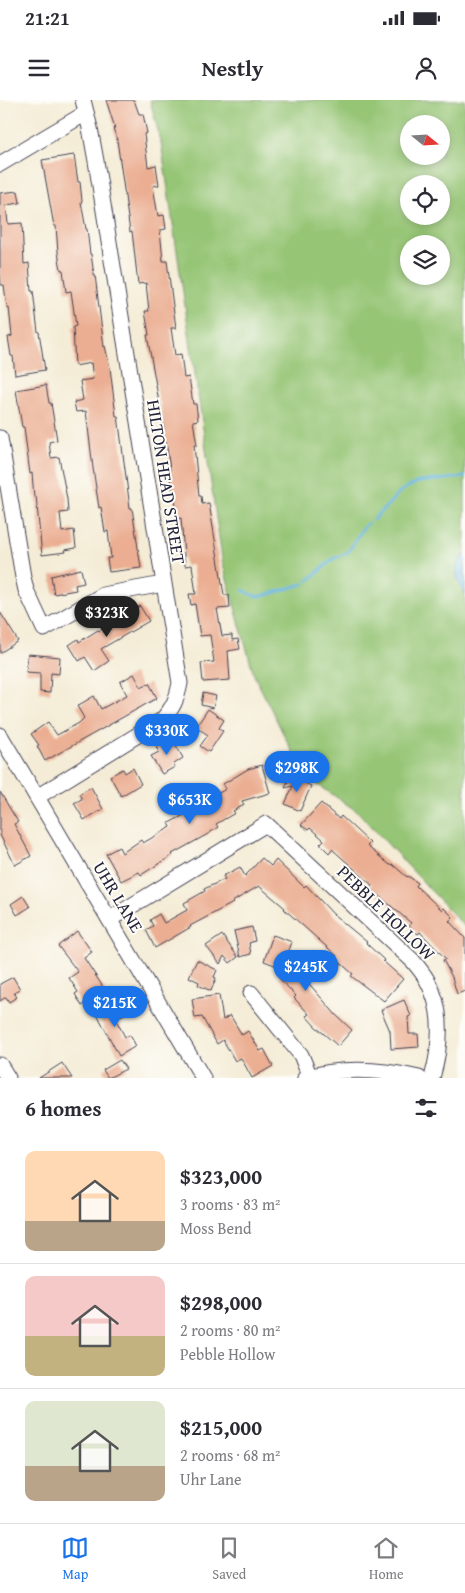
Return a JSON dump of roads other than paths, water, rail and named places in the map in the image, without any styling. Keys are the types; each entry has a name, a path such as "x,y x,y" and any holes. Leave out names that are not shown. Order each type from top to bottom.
{"street":[{"path":"0,164 84,106"},
{"name":"HILTON HEAD STREET","path":"37,797 162,720 171,710 178,697 180,684 98,171 84,106"},
{"path":"0,438 6,505 26,590 44,629 103,595 163,584"},
{"name":"UHR LANE","path":"0,735 203,1078"},
{"name":"PEBBLE HOLLOW","path":"110,919 266,824 413,961 427,980 435,1000 440,1029 439,1050 432,1078"},
{"path":"251,993 301,1055 312,1077 345,1070 363,1070 385,1071 419,1078"},
{"path":"0,1065 8,1078"}],"water":[{"path":"465,554 465,595 458,579 457,569 460,559"}],"waterway":[{"path":"373,520 402,490 418,482 465,477"},
{"path":"308,581 333,559 348,552 368,523"},
{"path":"243,590 255,596 263,596 303,584"}]}
